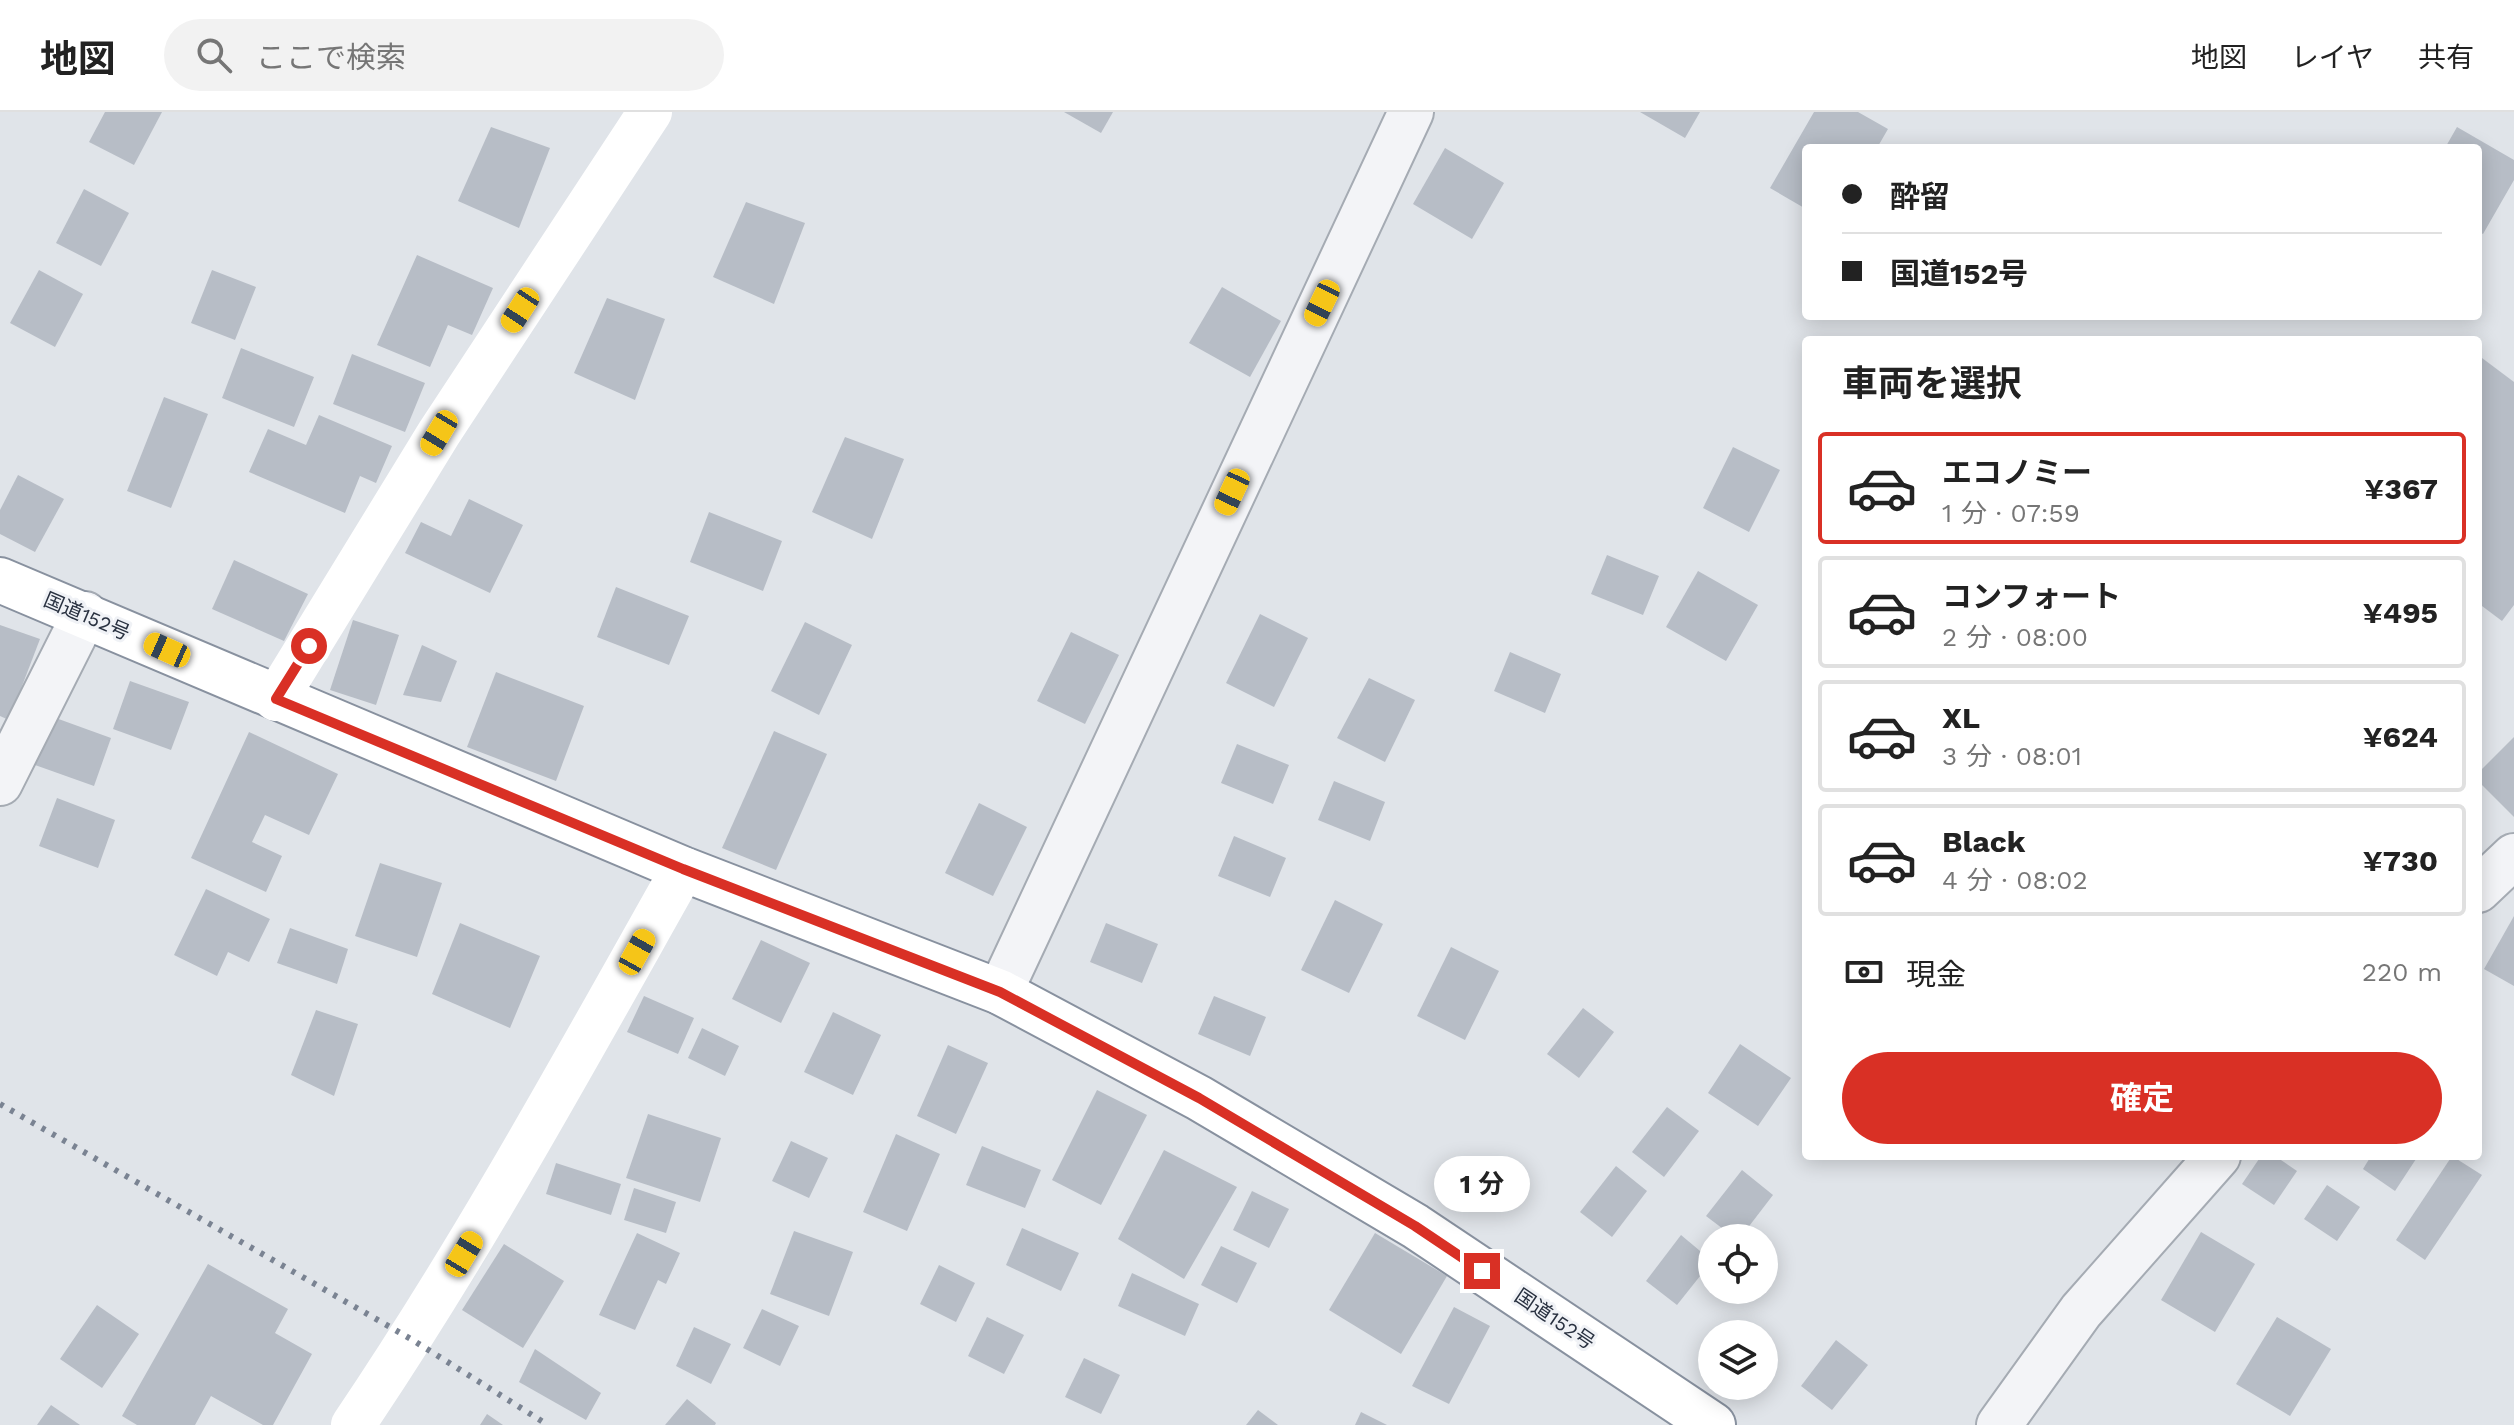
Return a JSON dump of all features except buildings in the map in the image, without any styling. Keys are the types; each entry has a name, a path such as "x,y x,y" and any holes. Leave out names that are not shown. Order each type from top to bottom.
{"main road":[{"path":"276,699 439,433 650,112"},
{"name":"国道152号","path":"0,580 683,869 1000,992 1199,1098 1415,1226 1713,1425"},
{"path":"353,1425 411,1339 496,1200 683,869"}],"street":[{"path":"1000,992 1411,112"},
{"path":"0,783 85,614"},
{"path":"2482,886 2514,856"},
{"path":"1999,1425 2081,1311 2214,1160"}],"railway":[{"path":"0,1104 411,1339 548,1425"}],"route":[{"path":"309,646 276,699 683,869 1000,992 1199,1098 1415,1226 1482,1271"}]}
